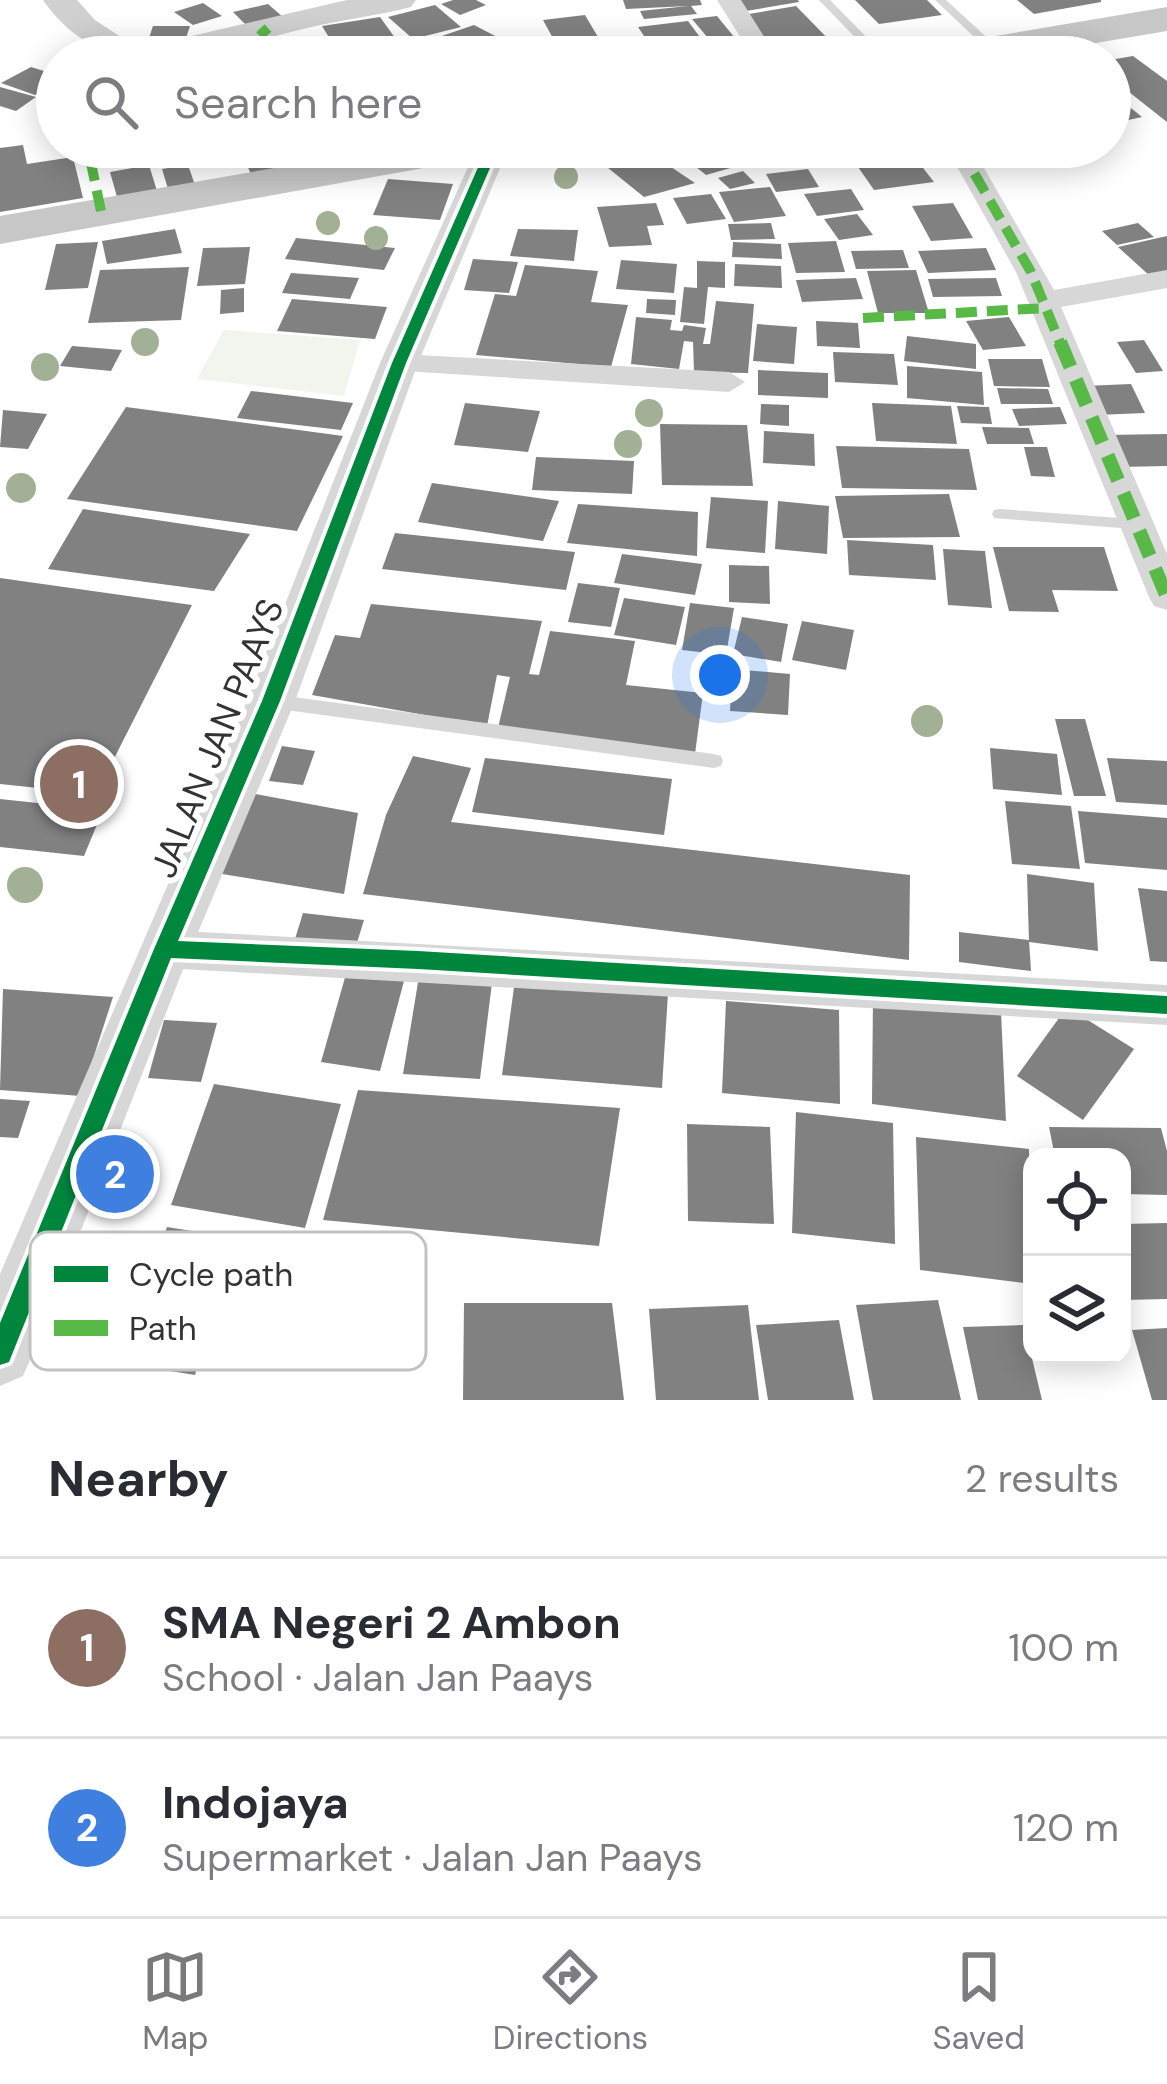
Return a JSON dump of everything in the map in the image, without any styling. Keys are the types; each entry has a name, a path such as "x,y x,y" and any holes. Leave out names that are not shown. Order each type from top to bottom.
{"highway":[{"path":"1061,36 1167,19"},
{"path":"0,230 350,168"}],"main road":[{"path":"59,0 73,21 95,36"},
{"path":"241,36 400,0"}],"street":[{"path":"729,0 752,36"},
{"name":"JALAN JAN PAAYS","path":"49,1232 271,701 398,362 485,168"},
{"path":"970,168 1043,301 1167,598"},
{"path":"1043,301 1167,279"},
{"path":"398,362 730,382"},
{"path":"164,949 1167,1005"},
{"name":"JALAN JAN PAAYS","path":"0,1353 30,1279"}],"lane":[{"path":"824,0 859,36"},
{"path":"940,0 980,36"},
{"path":"1000,514 1133,524"},
{"path":"271,701 714,761"}],"shaded area":[{"path":"224,330 360,340 344,396 197,379"}],"building":[{"path":"453,0 486,5 460,15 441,4"},
{"path":"623,0 700,0 702,5 691,6 697,14 644,19 640,11 688,6 626,9"},
{"path":"735,0 798,0 799,2 746,11"},
{"path":"855,0 927,0 942,15 879,24"},
{"path":"1017,0 1101,0 1101,2 1034,14"},
{"path":"203,3 222,16 193,25 174,12"},
{"path":"268,4 283,17 247,26 233,12"},
{"path":"435,5 461,27 410,36 388,17"},
{"path":"796,6 825,36 756,36 737,16"},
{"path":"585,15 597,36 552,36 543,20"},
{"path":"717,16 733,36 706,36 692,19"},
{"path":"380,17 394,36 328,36 322,26"},
{"path":"688,21 699,36 644,36 638,27"},
{"path":"474,25 495,36 442,36"},
{"path":"153,26 190,26 187,36 150,36"},
{"path":"1131,56 1167,81 1167,122 1131,94"},
{"path":"31,67 36,69 35,95 1,83"},
{"path":"0,87 36,97 16,111 0,106"},
{"path":"23,145 27,164 36,163 36,168 76,168 83,198 0,212 0,148"},
{"path":"150,168 157,191 117,197 110,172"},
{"path":"189,168 195,185 168,189 162,169"},
{"path":"248,168 305,168 253,178"},
{"path":"608,168 672,168 695,183 644,197"},
{"path":"697,168 730,168 706,175"},
{"path":"859,168 923,168 934,182 874,190"},
{"path":"808,169 819,187 776,192 766,174"},
{"path":"743,171 755,183 730,189 718,178"},
{"path":"388,179 453,184 440,220 373,215"},
{"path":"770,187 786,216 734,222 719,192"},
{"path":"851,189 864,210 817,216 804,194"},
{"path":"711,194 726,219 687,224 673,198"},
{"path":"656,203 664,225 647,226 652,245 609,247 597,207"},
{"path":"953,203 973,238 931,241 912,206"},
{"path":"857,214 873,235 839,240 824,219"},
{"path":"771,223 775,239 731,240 728,224"},
{"path":"1138,223 1154,237 1117,245 1102,231"},
{"path":"175,229 182,253 107,264 102,241"},
{"path":"518,229 578,230 574,261 510,256"},
{"path":"1167,236 1167,273 1150,276 1118,247"},
{"path":"296,238 395,248 384,270 285,259"},
{"path":"836,241 845,272 796,273 788,243"},
{"path":"98,242 88,288 45,290 56,244"},
{"path":"733,242 781,244 782,259 732,257"},
{"path":"250,247 245,284 197,286 203,248"},
{"path":"986,248 996,270 928,273 918,251"},
{"path":"903,250 909,268 856,269 851,251"},
{"path":"473,259 518,262 509,293 464,290"},
{"path":"621,260 677,264 674,293 616,289"},
{"path":"697,261 725,262 725,288 708,287 704,324 680,322 684,287 697,288"},
{"path":"735,264 781,266 782,288 734,286"},
{"path":"525,265 598,271 591,302 628,305 611,367 476,355 495,294 516,296"},
{"path":"189,267 181,320 88,323 100,270"},
{"path":"916,270 929,313 878,313 867,271"},
{"path":"291,273 359,278 350,299 282,293"},
{"path":"856,278 863,299 802,302 796,280"},
{"path":"996,278 1002,296 933,297 928,279"},
{"path":"244,288 244,312 220,314 221,290"},
{"path":"292,299 387,307 375,339 277,331"},
{"path":"647,299 676,300 675,315 646,313"},
{"path":"716,301 754,304 748,373 694,372 693,342 684,341 679,369 631,364 636,317 672,320 670,330 682,331 684,325 706,328 703,344 710,344"},
{"path":"1009,317 1026,346 983,350 966,321"},
{"path":"816,321 858,323 860,348 817,346"},
{"path":"757,324 797,327 794,364 753,361"},
{"path":"907,336 976,344 976,369 904,361"},
{"path":"1144,340 1163,371 1136,373 1117,342"},
{"path":"72,346 122,350 111,371 60,366"},
{"path":"833,352 894,354 898,385 835,382"},
{"path":"988,359 1042,359 1050,387 994,386"},
{"path":"907,366 982,372 984,405 907,398"},
{"path":"758,370 828,373 828,398 758,395"},
{"path":"1131,384 1145,413 1097,415 1084,386"},
{"path":"997,388 1048,389 1053,404 1001,404"},
{"path":"251,391 353,403 341,430 237,418"},
{"path":"465,403 540,411 528,452 454,445"},
{"path":"872,403 951,406 957,444 876,441"},
{"path":"761,404 789,405 789,426 760,424"},
{"path":"957,406 989,407 992,424 961,423"},
{"path":"126,407 343,436 297,531 67,499"},
{"path":"1060,407 1067,424 1019,426 1012,409"},
{"path":"3,410 47,414 28,449 0,447"},
{"path":"660,424 747,425 753,486 662,485"},
{"path":"982,427 1029,428 1034,444 987,444"},
{"path":"764,431 814,434 815,466 763,463"},
{"path":"1167,434 1167,466 1119,467 1105,435"},
{"path":"836,446 969,449 977,490 842,488"},
{"path":"1024,447 1047,447 1055,477 1031,476"},
{"path":"536,457 634,461 632,494 532,490"},
{"path":"432,483 559,501 543,541 418,522"},
{"path":"949,494 960,537 843,538 835,496"},
{"path":"711,497 768,501 765,553 706,548"},
{"path":"778,501 829,506 827,554 775,549"},
{"path":"578,504 698,512 697,556 567,543"},
{"path":"83,509 250,534 214,591 48,569"},
{"path":"395,533 575,552 566,590 382,569"},
{"path":"847,540 933,545 936,580 849,575"},
{"path":"993,547 1104,547 1118,591 1052,590 1059,612 1009,611"},
{"path":"943,549 985,551 992,608 948,605"},
{"path":"622,554 702,564 695,595 614,583"},
{"path":"729,565 769,566 770,604 729,602"},
{"path":"0,578 192,605 96,794 0,784"},
{"path":"578,583 620,588 611,627 568,622"},
{"path":"624,598 685,607 676,645 614,635"},
{"path":"690,603 734,608 726,655 682,650"},
{"path":"371,604 542,621 529,674 539,675 550,631 635,641 626,685 703,693 695,754 497,732 510,677 497,675 487,726 312,695 335,635 360,638"},
{"path":"742,617 788,624 781,662 733,654"},
{"path":"802,621 854,630 846,670 792,660"},
{"path":"732,669 790,674 788,715 730,711"},
{"path":"1055,719 1085,719 1106,796 1074,796"},
{"path":"282,746 315,751 303,785 269,781"},
{"path":"990,748 1057,754 1062,795 993,789"},
{"path":"413,756 471,768 451,822 910,875 909,960 363,894 386,815"},
{"path":"485,758 672,779 664,835 472,812"},
{"path":"1107,758 1167,761 1167,805 1116,802"},
{"path":"245,792 358,813 344,894 216,873"},
{"path":"0,799 103,810 84,856 0,847"},
{"path":"1005,801 1071,806 1080,869 1012,864"},
{"path":"1078,811 1167,818 1167,870 1085,863"},
{"path":"1027,874 1094,883 1098,951 1029,942"},
{"path":"1138,888 1167,891 1167,962 1150,961"},
{"path":"303,913 364,920 356,946 295,939"},
{"path":"959,932 1029,940 1031,971 959,962"},
{"path":"420,970 493,975 480,1079 403,1074"},
{"path":"346,974 404,981 380,1071 321,1062"},
{"path":"515,980 668,993 662,1088 502,1075"},
{"path":"3,989 113,997 81,1096 0,1090"},
{"path":"873,997 1001,1012 1006,1121 872,1104"},
{"path":"726,1001 839,1010 840,1104 722,1093"},
{"path":"1067,1007 1134,1049 1083,1120 1017,1076"},
{"path":"164,1020 217,1023 201,1082 148,1078"},
{"path":"214,1084 341,1104 305,1228 171,1205"},
{"path":"358,1090 620,1108 599,1246 323,1220"},
{"path":"0,1099 30,1101 18,1138 0,1137"},
{"path":"796,1112 893,1123 895,1244 792,1233"},
{"path":"687,1124 770,1127 774,1224 688,1221"},
{"path":"1049,1127 1161,1128 1167,1151 1167,1195 1131,1194 1131,1148 1053,1148"},
{"path":"916,1137 1023,1148 1023,1283 920,1270"},
{"path":"1167,1223 1167,1299 1131,1300 1131,1224"},
{"path":"938,1300 961,1400 873,1400 856,1305"},
{"path":"464,1303 612,1303 624,1400 463,1400"},
{"path":"748,1305 759,1400 656,1400 649,1309"},
{"path":"839,1320 854,1400 768,1400 756,1325"},
{"path":"1023,1325 1023,1364 1033,1364 1042,1400 978,1400 963,1327"},
{"path":"1167,1328 1167,1400 1152,1400 1132,1330"}],"marked path":[{"path":"259,36 268,28"},
{"path":"92,168 101,211"},
{"path":"971,168 1031,272 1167,597"},
{"path":"863,318 1046,308"}],"cycle path":[{"path":"49,1232 271,701 399,363 484,168"},
{"path":"164,949 1167,1005"},
{"path":"0,1353 30,1279"}],"place":[{"name":"SMA Negeri 2 Ambon","path":"79,784"},
{"name":"Indojaya","path":"115,1174"}]}
